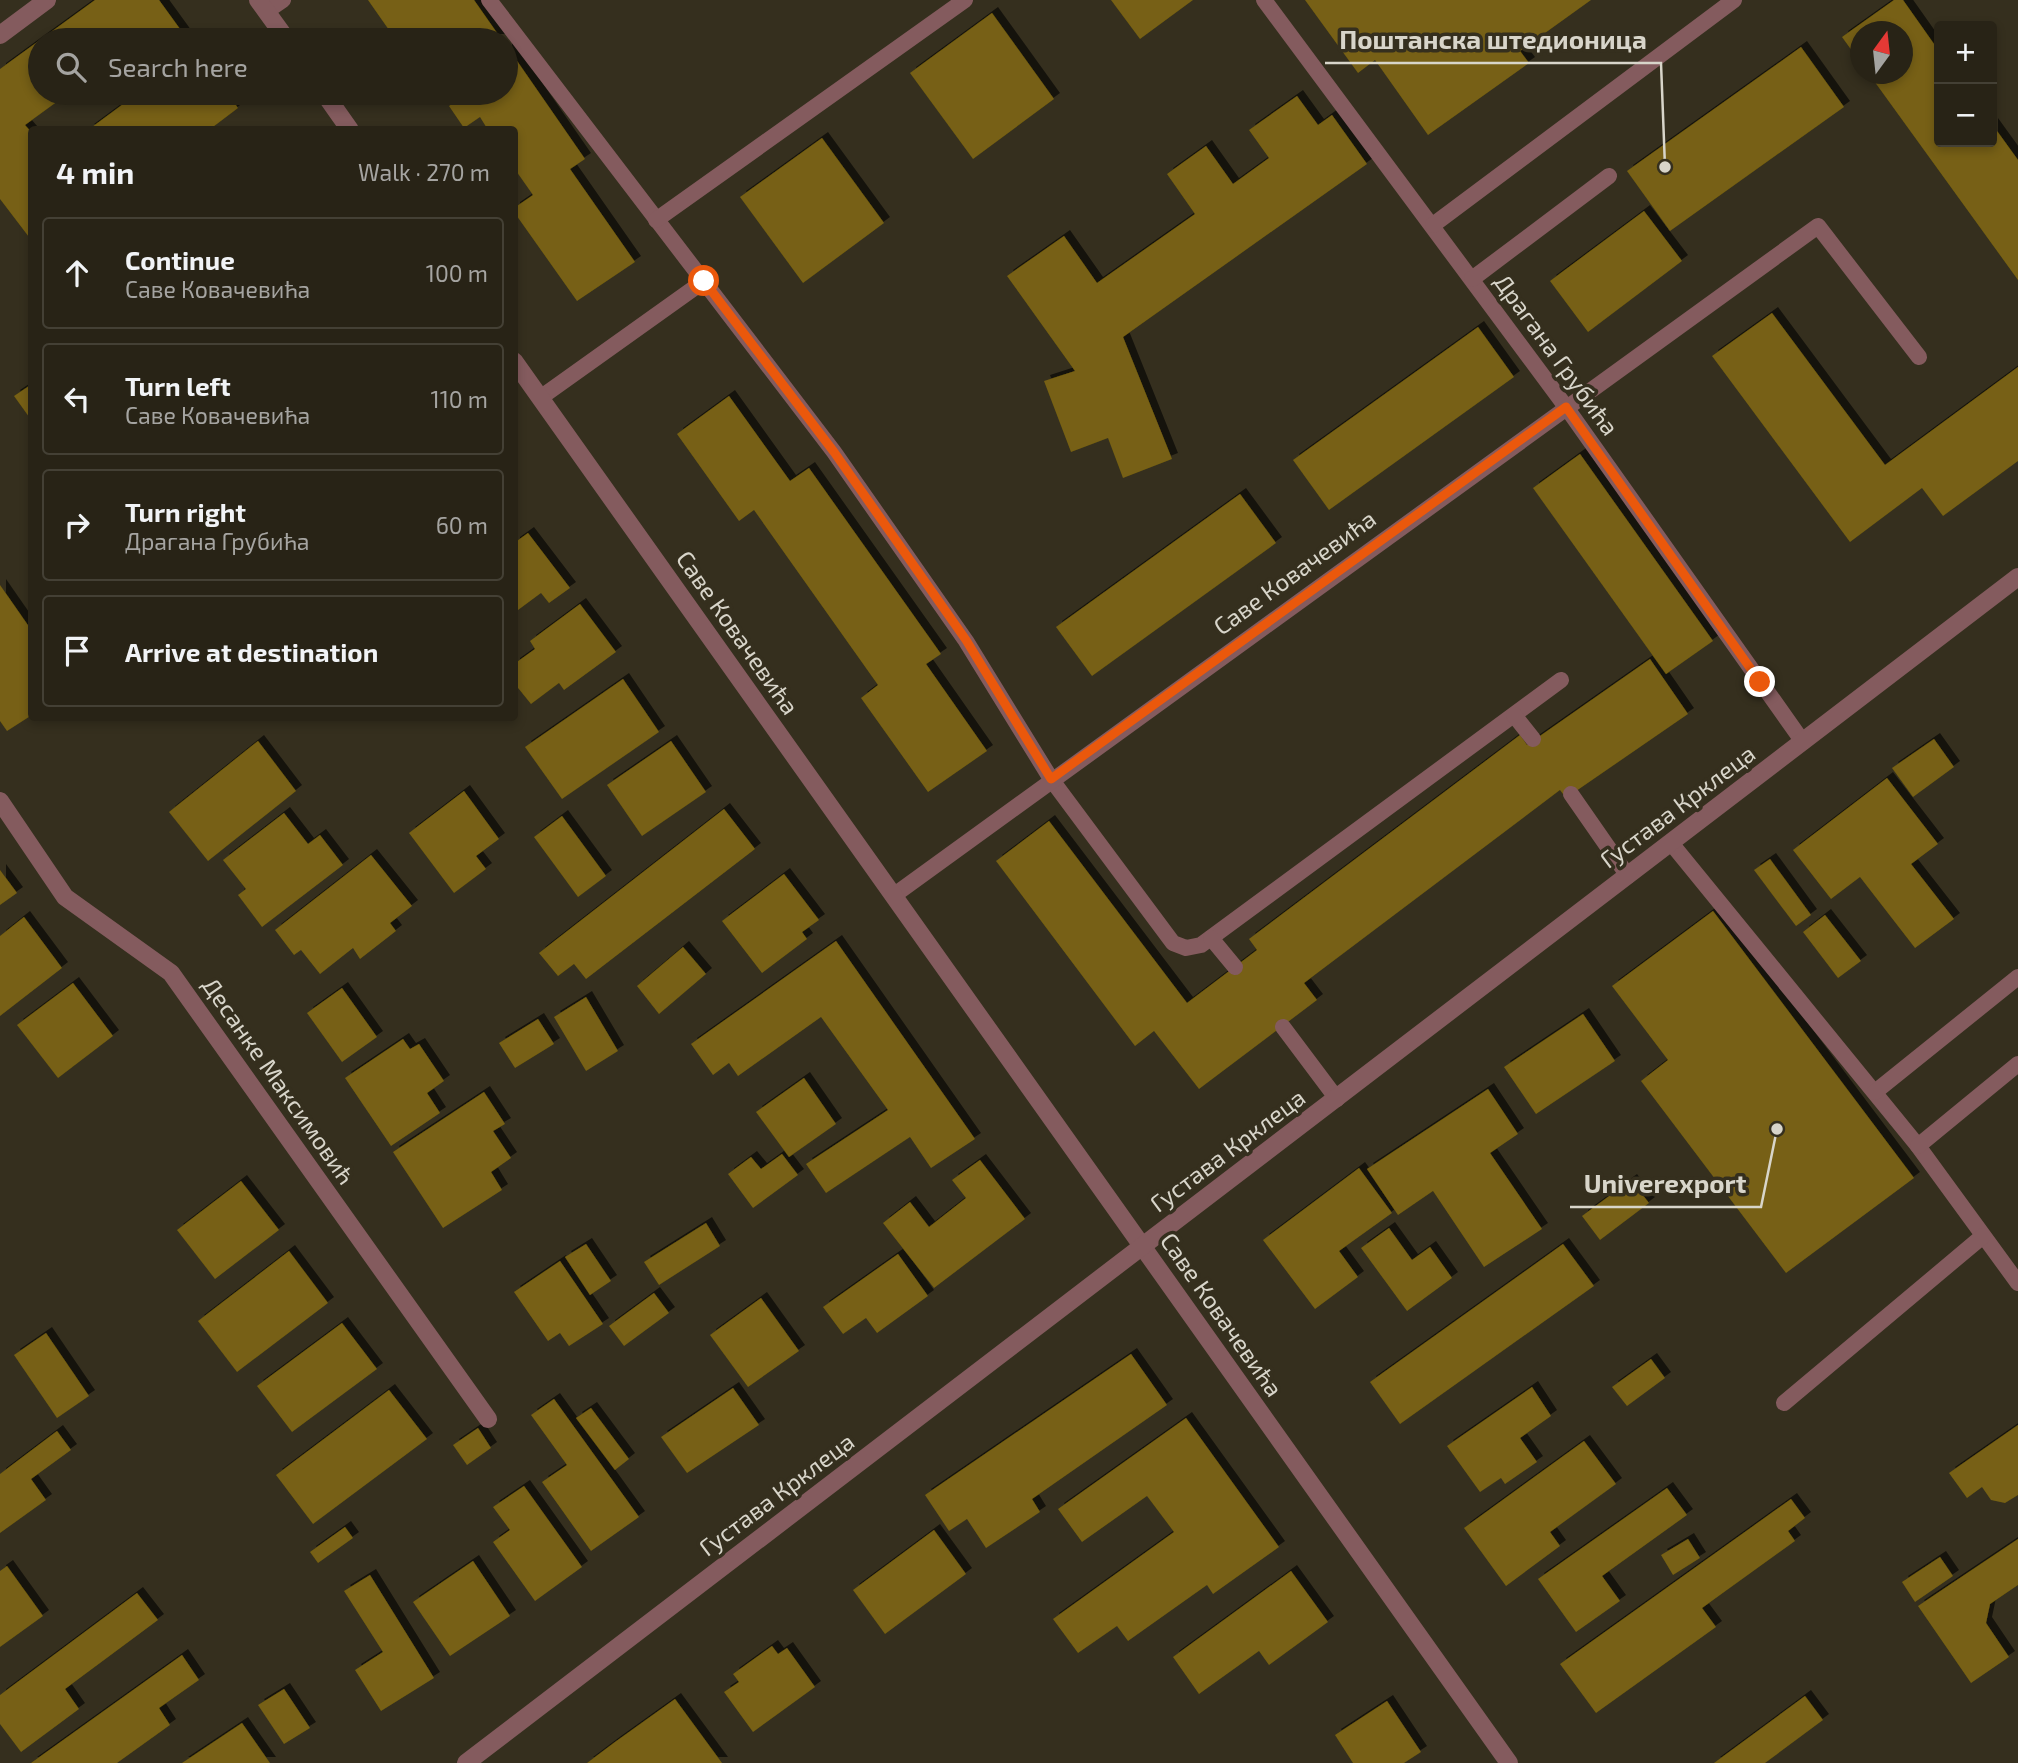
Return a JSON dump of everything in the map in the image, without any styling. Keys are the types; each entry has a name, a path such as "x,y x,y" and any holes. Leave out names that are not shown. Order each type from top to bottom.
{"street":[{"path":"0,35 47,0"},
{"path":"262,6 278,28"},
{"path":"332,105 347,126"},
{"name":"Саве Ковачевића","path":"518,367 1508,1763"},
{"name":"Густава Крклеца","path":"466,1763 2018,577"},
{"name":"Десанке Максимовић","path":"0,801 65,897 171,973 488,1419"}],"lane":[{"path":"262,6 283,0"},
{"path":"489,0 510,28"},
{"path":"656,220 965,0"},
{"name":"Драгана Грубића","path":"1264,0 1566,407 1803,742"},
{"path":"1433,225 1734,0"},
{"path":"518,38 858,485 966,640 1051,779 1173,943 1186,948 1201,946 1561,680"},
{"path":"1472,279 1609,176"},
{"name":"Саве Ковачевића","path":"893,896 1818,226 1919,357"},
{"path":"540,398 704,281"},
{"path":"1514,715 1533,740"},
{"path":"1571,794 1628,876"},
{"path":"1671,843 1918,1146 2018,1283"},
{"path":"1211,939 1235,967"},
{"path":"1875,1092 2018,977"},
{"path":"1283,1027 1337,1099"},
{"path":"1918,1146 2018,1064"},
{"path":"1784,1404 1983,1236"}],"building":[{"path":"95,0 159,0 179,28 56,28"},
{"path":"368,0 474,0 494,28 416,28 388,28"},
{"path":"1111,0 1193,0 1140,39"},
{"path":"1305,0 1591,0 1520,51 1529,63 1428,135 1375,60 1358,73"},
{"path":"1894,0 1903,0 1934,44 1934,147 1997,147 1997,131 2018,160 2018,280 1876,84 1913,84 1913,21 1864,21"},
{"path":"992,13 1054,99 973,159 910,73"},
{"path":"1850,31 1850,48 1842,37"},
{"path":"1801,47 1844,107 1670,231 1627,171"},
{"path":"28,49 28,105 52,105 25,125 28,128 28,236 0,199 0,69"},
{"path":"518,62 585,159 570,169 635,262 577,301 518,218 518,205 533,195 518,174 518,126 486,126 480,117 463,126 449,106 518,105"},
{"path":"1297,96 1318,125 1332,115 1367,164 1123,337 1172,459 1123,478 1108,438 1071,452 1044,381 1075,371 1007,276 1064,236 1097,283 1195,214 1167,174 1206,146 1233,184 1269,158 1249,130"},
{"path":"122,105 236,105 238,108 214,126 93,126"},
{"path":"822,138 884,223 803,283 740,197"},
{"path":"1644,211 1682,261 1588,332 1550,281"},
{"path":"1772,313 1885,465 2018,367 2018,461 1943,516 1922,488 1850,542 1712,356"},
{"path":"1478,327 1514,377 1329,510 1293,460"},
{"path":"28,387 28,415 14,396"},
{"path":"729,396 790,481 809,468 941,654 926,664 987,751 928,792 861,698 878,685 754,510 739,521 677,434"},
{"path":"1580,454 1713,641 1666,674 1533,488"},
{"path":"1240,494 1276,543 1092,676 1056,627"},
{"path":"528,533 570,588 549,603 541,593 518,610 518,540"},
{"path":"0,585 28,625 28,718 7,731 0,721"},
{"path":"580,604 616,652 564,690 559,683 531,704 518,688 518,661 535,649 530,641"},
{"path":"1650,659 1688,714 1566,798 1560,790 1304,983 1317,1000 1199,1089 1154,1031 1135,1046 996,861 1049,821 1187,1003 1257,950 1249,939 1520,735 1527,745"},
{"path":"623,679 659,732 562,799 525,747"},
{"path":"1934,739 1954,767 1913,797 1892,768"},
{"path":"258,741 296,791 208,861 169,812"},
{"path":"671,741 706,792 642,836 607,785"},
{"path":"1887,778 1938,844 1911,864 1954,919 1915,948 1860,877 1831,899 1793,850"},
{"path":"464,791 499,839 476,856 486,869 454,893 409,833"},
{"path":"724,809 755,849 586,979 574,964 558,976 539,953"},
{"path":"284,813 308,844 320,835 343,865 262,927 238,895 246,889 223,860"},
{"path":"562,816 606,876 578,897 534,837"},
{"path":"371,855 412,906 390,923 396,931 360,959 353,948 320,974 301,950 294,955 275,930"},
{"path":"1770,859 1811,915 1796,926 1754,870"},
{"path":"0,870 17,893 0,905"},
{"path":"784,874 819,920 802,932 807,939 762,973 722,921"},
{"path":"1713,911 1914,1178 1786,1273 1641,1081 1668,1060 1612,986"},
{"path":"1825,915 1861,961 1838,978 1803,932"},
{"path":"24,917 62,968 0,1016 0,936"},
{"path":"836,941 975,1139 931,1168 910,1137 826,1193 806,1164 888,1110 821,1017 738,1076 729,1063 713,1075 691,1044"},
{"path":"683,947 706,974 659,1014 637,986"},
{"path":"73,983 113,1036 58,1078 17,1025"},
{"path":"342,988 377,1037 342,1062 307,1013"},
{"path":"586,997 618,1051 586,1071 554,1017"},
{"path":"1583,1014 1615,1061 1536,1114 1504,1067"},
{"path":"538,1019 554,1044 515,1068 499,1043"},
{"path":"403,1039 410,1049 419,1044 444,1081 427,1093 440,1113 391,1146 345,1078"},
{"path":"804,1078 836,1124 789,1157 756,1112"},
{"path":"1488,1089 1518,1134 1490,1153 1542,1229 1484,1267 1433,1191 1398,1215 1367,1169"},
{"path":"484,1092 505,1124 493,1131 511,1158 491,1172 502,1190 443,1228 393,1152"},
{"path":"782,1154 798,1175 753,1208 728,1174 751,1157 761,1169"},
{"path":"980,1160 1025,1219 934,1288 883,1223 910,1202 929,1227 966,1198 952,1180"},
{"path":"1359,1168 1392,1213 1339,1251 1358,1277 1315,1309 1263,1240"},
{"path":"1631,1180 1649,1203 1600,1240 1582,1216"},
{"path":"241,1181 279,1230 215,1279 177,1230"},
{"path":"706,1223 720,1246 659,1285 644,1262"},
{"path":"1389,1228 1412,1260 1430,1247 1452,1278 1407,1311 1361,1248"},
{"path":"586,1244 611,1281 590,1295 565,1257"},
{"path":"1563,1244 1594,1286 1400,1424 1370,1382"},
{"path":"289,1251 328,1303 237,1372 198,1321"},
{"path":"898,1254 928,1296 877,1333 866,1318 843,1334 823,1307"},
{"path":"560,1261 603,1324 569,1346 560,1333 548,1341 514,1292"},
{"path":"654,1293 669,1313 624,1346 609,1326"},
{"path":"761,1298 799,1351 748,1387 710,1335"},
{"path":"342,1323 377,1369 292,1432 257,1386"},
{"path":"46,1333 89,1396 57,1418 14,1355"},
{"path":"1131,1354 1167,1405 1032,1499 1040,1512 986,1548 967,1519 949,1531 925,1495"},
{"path":"1651,1359 1665,1378 1627,1406 1612,1387"},
{"path":"1532,1387 1551,1416 1520,1438 1537,1462 1505,1484 1501,1478 1480,1492 1447,1446"},
{"path":"733,1388 759,1425 687,1473 661,1437"},
{"path":"389,1390 427,1439 313,1524 276,1475"},
{"path":"554,1399 639,1517 591,1551 542,1482 567,1465 531,1415"},
{"path":"591,1408 629,1459 615,1470 576,1418"},
{"path":"1186,1418 1279,1547 1213,1594 1207,1585 1128,1641 1117,1626 1078,1653 1053,1619 1174,1532 1147,1496 1082,1542 1058,1509"},
{"path":"2018,1425 2018,1495 2005,1503 1991,1500 1982,1487 1967,1498 1949,1473"},
{"path":"478,1428 491,1448 467,1465 453,1445"},
{"path":"57,1431 71,1450 31,1479 46,1500 0,1533 0,1474"},
{"path":"1584,1441 1616,1484 1550,1532 1560,1546 1506,1586 1464,1528"},
{"path":"524,1486 582,1567 535,1601 493,1542 510,1530 493,1507"},
{"path":"1667,1488 1687,1515 1602,1576 1620,1601 1576,1632 1538,1579"},
{"path":"1791,1499 1805,1518 1788,1531 1795,1541 1702,1608 1716,1627 1596,1713 1560,1664"},
{"path":"345,1527 353,1538 318,1563 310,1552"},
{"path":"934,1530 966,1574 885,1634 853,1590"},
{"path":"1688,1539 1700,1558 1673,1575 1661,1555"},
{"path":"2018,1539 2018,1585 1990,1604 1986,1623 2009,1657 1971,1683 1918,1606"},
{"path":"1940,1557 1953,1576 1915,1602 1902,1582"},
{"path":"473,1561 510,1616 450,1656 413,1602"},
{"path":"7,1566 43,1616 0,1647 0,1571"},
{"path":"1291,1571 1328,1622 1269,1665 1259,1651 1199,1694 1173,1657"},
{"path":"370,1575 434,1678 381,1711 355,1670 383,1652 344,1591"},
{"path":"137,1593 158,1620 65,1689 79,1709 21,1752 0,1724 0,1695"},
{"path":"772,1646 778,1654 787,1648 815,1687 753,1732 724,1692 739,1682 733,1674"},
{"path":"182,1655 199,1680 159,1708 170,1725 117,1763 31,1763"},
{"path":"284,1689 310,1728 284,1744 258,1705"},
{"path":"1805,1696 1823,1720 1765,1763 1714,1763"},
{"path":"675,1699 722,1763 587,1763 615,1742"},
{"path":"1387,1701 1421,1752 1404,1763 1353,1763 1335,1735"},
{"path":"242,1723 270,1763 182,1763"}],"place":[{"name":"Поштанска штедионица","path":"1665,167"},
{"name":"Univerexport","path":"1777,1129"}],"route":[{"path":"704,281 834,452 966,640 1051,779 1566,407 1760,682"}]}
